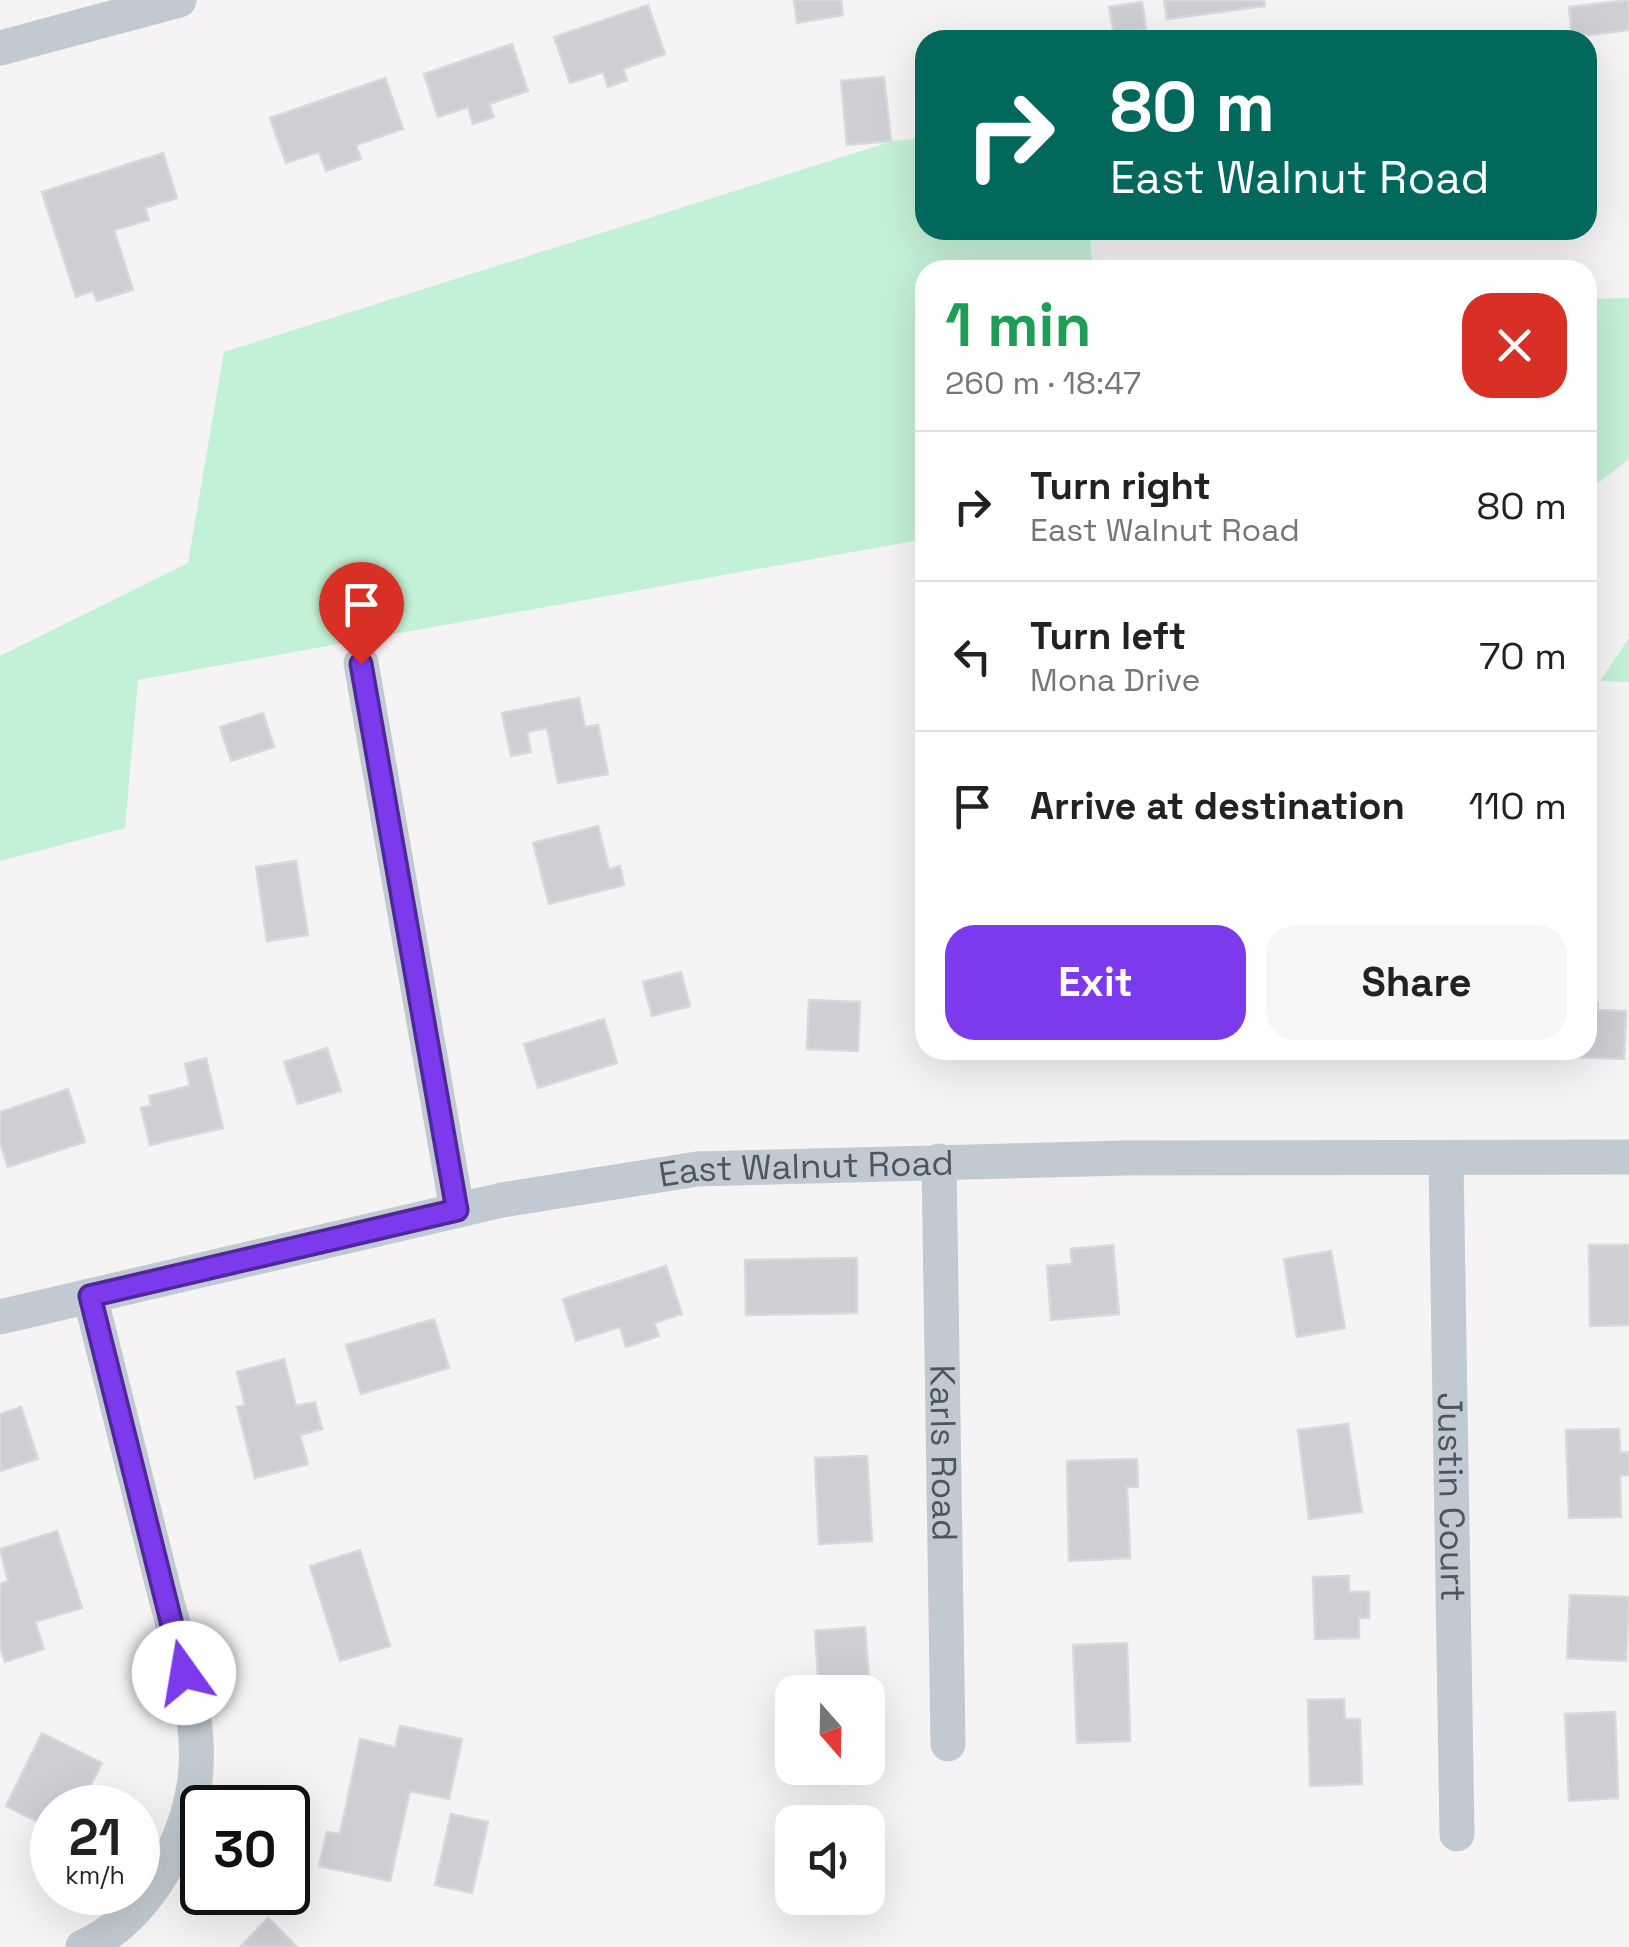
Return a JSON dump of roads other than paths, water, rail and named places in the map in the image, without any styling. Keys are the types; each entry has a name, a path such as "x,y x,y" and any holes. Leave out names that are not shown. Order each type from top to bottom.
{"street":[{"path":"0,48 179,0"},
{"path":"361,664 457,1210"},
{"name":"East Walnut Road","path":"0,1317 457,1210 697,1169 939,1160 1629,1157"},
{"name":"Justin Court","path":"1446,1159 1457,1834"},
{"name":"Karls Road","path":"939,1160 948,1744"},
{"path":"83,1947 131,1914 152,1889 186,1818 196,1770 192,1710 180,1655 90,1296"}]}
